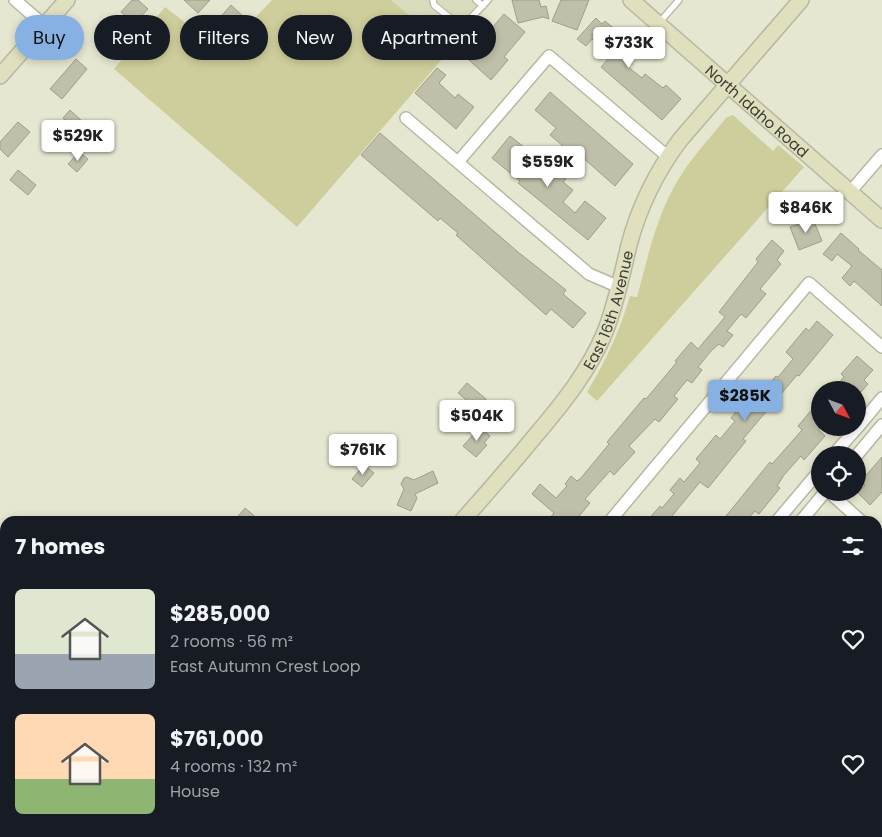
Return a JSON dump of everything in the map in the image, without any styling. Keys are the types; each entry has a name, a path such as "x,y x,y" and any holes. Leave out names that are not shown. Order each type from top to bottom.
{"street":[{"path":"15,0 32,15"},
{"path":"54,15 67,0"},
{"name":"North Idaho Road","path":"631,0 882,220"},
{"name":"East 16th Avenue","path":"466,516 530,443 579,381 596,352 605,332 619,287 634,226 651,185 667,156 800,0"},
{"path":"458,162 549,56 667,156"},
{"path":"0,76 15,59"},
{"path":"406,118 589,274 619,287"},
{"path":"850,192 882,155"},
{"path":"614,516 809,283 882,347"},
{"path":"866,417 882,398"},
{"path":"864,446 882,425"},
{"path":"841,446 849,436"},
{"path":"782,516 811,485"},
{"path":"805,516 818,501"},
{"path":"839,501 855,516"}],"lane":[{"path":"476,0 483,6"},
{"path":"434,3 460,26 465,24 488,0"},
{"path":"658,24 679,0"}],"shaded area":[{"path":"391,0 494,0 481,15 409,15"}],"green space":[{"path":"272,0 391,0 409,15 362,15 362,60 441,60 297,227 114,69 121,60 170,60 170,15 158,15 165,7 180,19 180,60 268,60 268,15 258,15"},
{"path":"733,115 773,151 778,145 804,167 597,401 587,392 612,345 630,296 637,297 652,241 667,200 692,159 727,117"}],"building":[{"path":"132,0 138,0 148,9 142,15 125,15 121,12"},
{"path":"184,0 210,0 198,13"},
{"path":"512,0 539,0 541,7 546,6 549,19 543,17 518,23"},
{"path":"561,0 589,0 577,30 552,21"},
{"path":"231,5 242,15 222,15"},
{"path":"504,14 525,32 504,57 508,60 491,80 469,60 496,60 496,23"},
{"path":"596,18 602,24 605,21 630,42 627,45 638,55 628,67 642,78 645,74 663,88 666,85 681,99 662,120 601,67 611,56 592,39 586,46 577,39"},
{"path":"75,60 87,69 62,99 50,89"},
{"path":"437,68 446,75 439,83 455,98 458,94 474,107 456,129 415,93"},
{"path":"550,92 633,164 615,186 573,149 570,152 550,135 556,128 535,110"},
{"path":"70,110 85,124 78,132 63,118"},
{"path":"18,122 30,132 8,157 0,149 0,142"},
{"path":"380,133 518,252 566,290 563,294 586,313 573,328 551,309 546,315 456,235 458,233 440,218 438,221 361,155"},
{"path":"510,136 524,147 520,152 534,164 536,160 541,164 543,161 566,179 563,182 573,190 563,202 575,213 585,201 606,218 588,240 518,183 520,181 492,158"},
{"path":"79,152 88,159 77,172 68,164"},
{"path":"18,170 36,185 28,195 10,180"},
{"path":"813,219 822,241 799,250 790,227"},
{"path":"841,233 882,270 882,306 854,281 850,286 842,278 852,266 837,254 832,261 823,254"},
{"path":"772,240 784,251 777,260 781,264 760,289 766,294 746,318 741,314 727,331 733,335 723,347 719,344 711,351 698,367 702,370 692,383 687,380 674,396 678,399 659,422 655,419 629,446 635,452 614,475 610,471 585,499 590,503 579,516 551,516 554,513 532,494 540,484 556,498 567,486 565,484 571,476 577,481 581,478 609,444 607,442 644,398 646,399 691,342 698,349 725,317 719,312 758,262 756,259"},
{"path":"817,321 833,335 743,439 746,441 708,488 700,482 672,516 651,516 660,506 662,508 674,494 670,490 680,478 684,482 700,463 696,459 716,435 720,439 735,421 731,418 738,409 743,412 758,394 753,391 761,381 767,386 776,376 778,377 793,359 786,352 806,328 809,331"},
{"path":"857,356 873,370 865,381 841,381 844,377 841,374"},
{"path":"467,383 486,399 477,409 458,393"},
{"path":"811,411 811,436 825,436 816,446 811,446 811,452 804,460 801,456 784,475 777,486 780,488 759,514 755,511 750,516 726,516 770,462 772,464 802,430 798,426"},
{"path":"480,427 490,436 484,443 487,445 476,457 463,446"},
{"path":"882,457 882,492 870,505 866,501 866,475"},
{"path":"364,465 374,473 362,487 352,479"},
{"path":"433,471 438,483 415,494 417,498 411,511 397,505 404,489 401,484 404,478 407,477 414,480"},
{"path":"245,508 254,516 238,516"}]}
